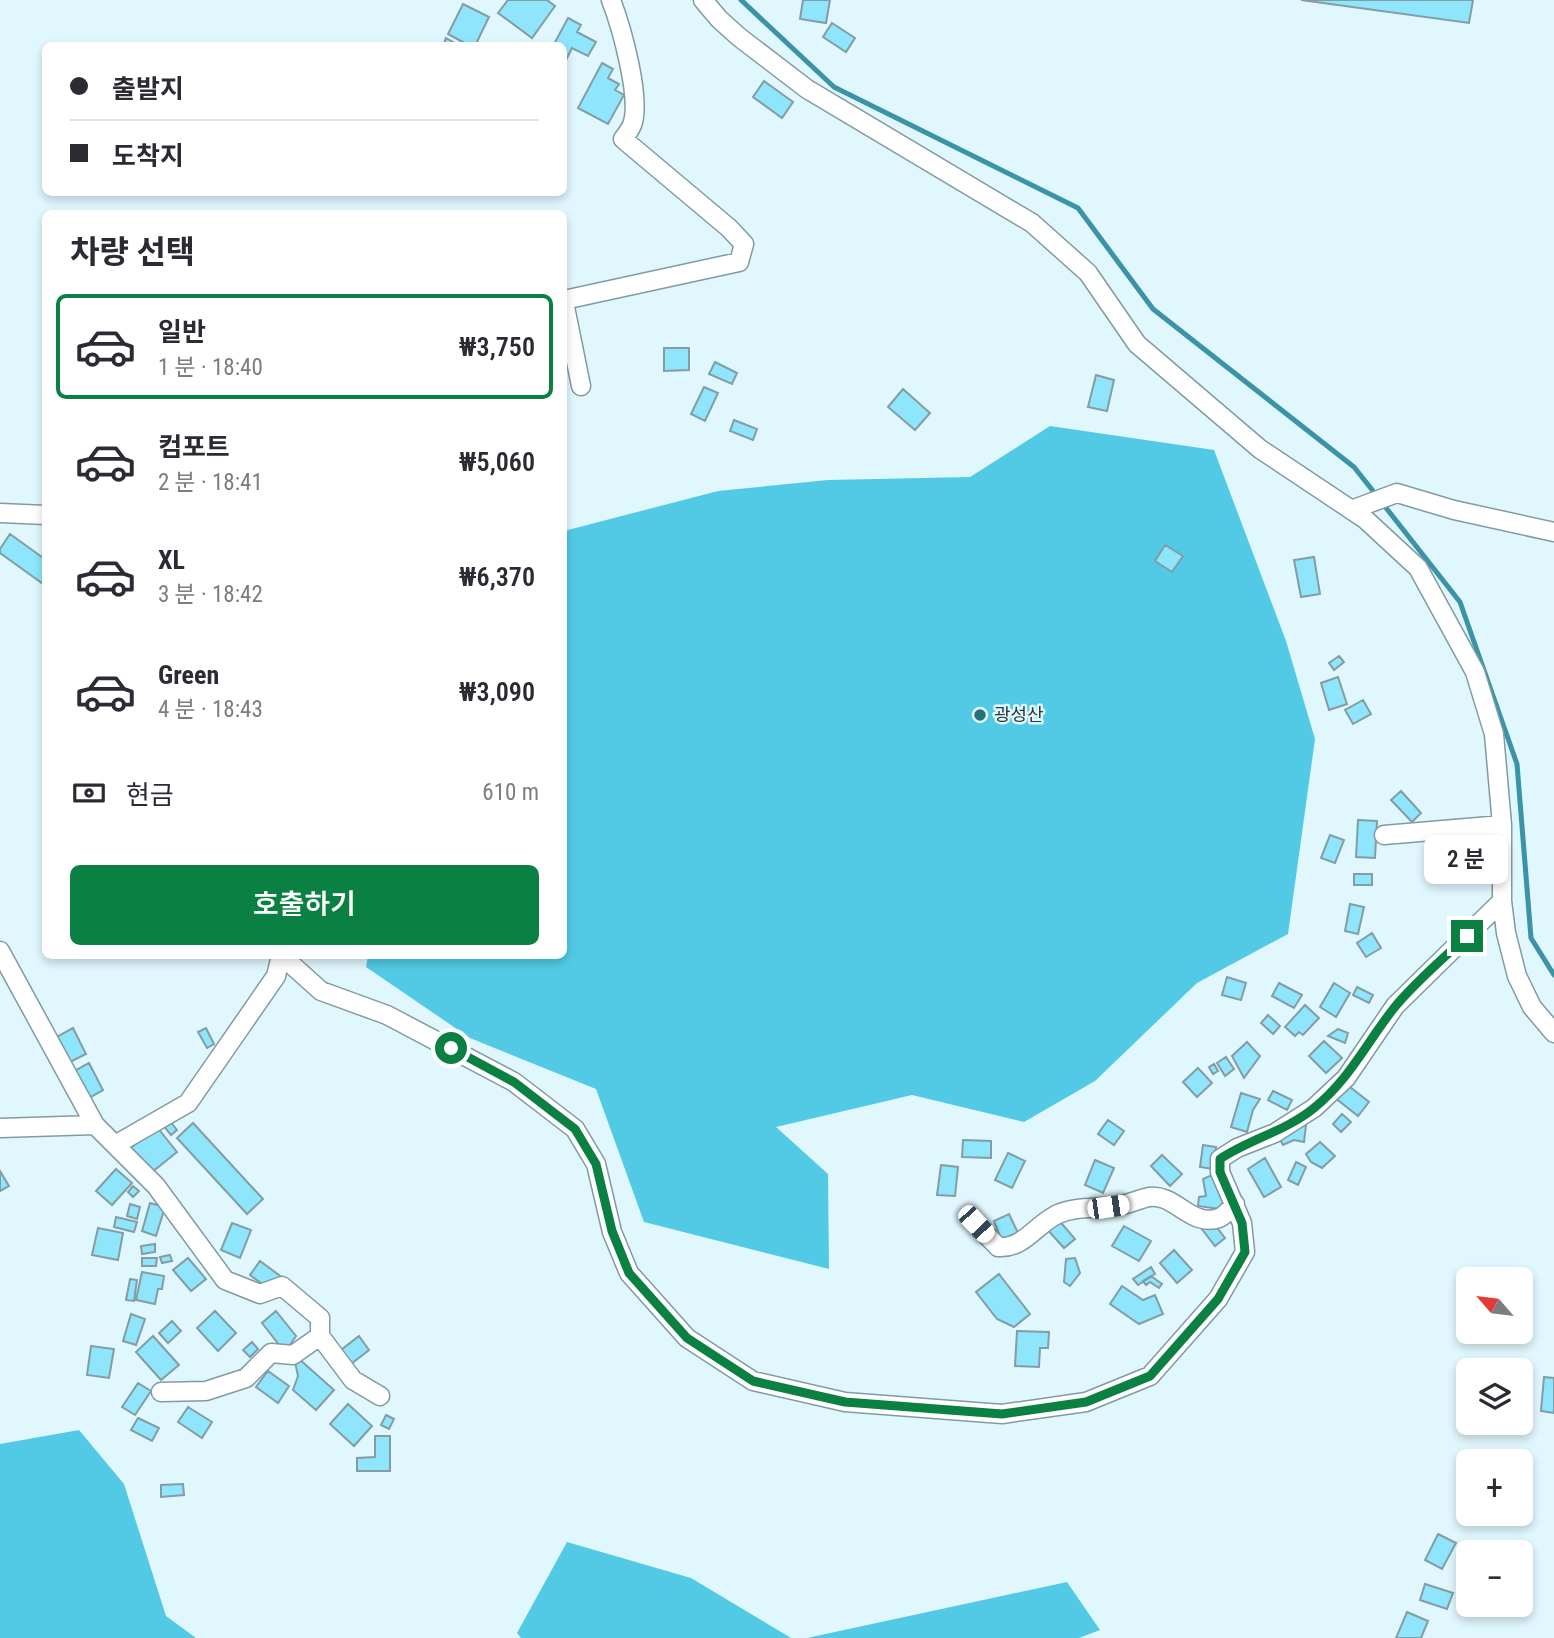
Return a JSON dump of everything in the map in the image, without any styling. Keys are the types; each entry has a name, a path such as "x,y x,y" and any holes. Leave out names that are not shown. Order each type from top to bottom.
{"street":[{"path":"567,300 739,262 744,244 729,228 624,139 633,122 633,84 623,30 611,0"},
{"path":"703,0 739,37 797,82 1032,223 1088,273 1137,344 1260,450 1364,519 1418,568 1475,672 1494,734 1502,825 1502,901 1506,933 1517,976 1532,1007 1554,1033"},
{"path":"567,316 581,386"},
{"path":"1351,510 1397,493 1454,510 1554,532"},
{"path":"0,513 42,515"},
{"path":"1384,835 1502,825"},
{"path":"284,959 321,991 387,1014 514,1082 575,1129 596,1164 612,1231 629,1273 687,1338 753,1381 845,1402 1002,1414 1086,1402 1150,1376 1218,1299 1245,1252 1242,1223 1220,1172 1220,1159 1237,1148 1275,1133 1314,1108 1346,1078 1395,1006 1502,901"},
{"path":"0,951 95,1125 156,1186 225,1280 260,1294 282,1286 320,1318 320,1336 353,1380 380,1396"},
{"path":"115,1145 188,1103 276,976 280,959"},
{"path":"0,1128 95,1125"},
{"path":"976,1224 998,1247 1009,1248 1023,1241 1059,1213 1086,1207 1095,1209 1123,1205 1151,1197 1166,1199 1199,1219 1220,1218 1236,1204"},
{"path":"161,1392 206,1391 246,1378 271,1353 293,1355 320,1336"}],"shaded area":[{"path":"1050,426 1214,450 1286,641 1315,739 1288,934 1197,983 1095,1081 1024,1122 912,1095 776,1127 828,1174 829,1269 644,1222 596,1089 470,1038 366,967 367,959 567,959 567,530 718,491 828,480 970,477"},
{"path":"79,1430 124,1484 166,1616 196,1638 0,1638 0,1444"},
{"path":"567,1542 691,1578 791,1638 521,1638 517,1633"},
{"path":"1067,1582 1100,1630 1079,1638 807,1638"}],"building":[{"path":"508,0 547,0 555,6 532,38 498,13"},
{"path":"803,0 830,0 826,23 800,19"},
{"path":"1301,0 1473,0 1469,23"},
{"path":"463,4 489,17 477,42 463,42 448,34"},
{"path":"568,18 581,25 577,32 596,42 588,56 572,48 567,58 567,42 555,42"},
{"path":"832,23 855,38 846,52 823,37"},
{"path":"602,63 613,69 608,78 619,84 615,90 624,95 608,124 578,108"},
{"path":"764,81 793,102 782,118 753,97"},
{"path":"664,348 689,348 689,370 664,371"},
{"path":"715,362 737,373 732,384 709,374"},
{"path":"1096,375 1114,380 1107,411 1088,407"},
{"path":"704,387 718,393 705,421 691,414"},
{"path":"903,389 930,413 915,430 888,407"},
{"path":"734,420 757,429 753,440 730,431"},
{"path":"10,534 42,557 42,583 0,553"},
{"path":"1165,545 1183,556 1172,572 1155,561"},
{"path":"1314,557 1320,594 1301,597 1294,560"},
{"path":"1339,656 1344,662 1334,670 1329,663"},
{"path":"1338,677 1347,704 1329,710 1321,683"},
{"path":"1363,700 1371,714 1353,724 1345,710"},
{"path":"1401,791 1421,813 1412,822 1391,800"},
{"path":"1358,820 1377,821 1375,858 1356,857"},
{"path":"1330,835 1344,840 1335,863 1321,858"},
{"path":"1354,874 1372,874 1372,885 1354,885"},
{"path":"1350,904 1364,907 1358,934 1345,931"},
{"path":"1372,933 1381,948 1366,957 1357,943"},
{"path":"1227,977 1246,983 1241,1000 1222,995"},
{"path":"1279,983 1302,995 1294,1008 1272,996"},
{"path":"1334,983 1350,993 1336,1017 1320,1007"},
{"path":"1357,987 1373,995 1369,1003 1353,995"},
{"path":"1305,1005 1319,1018 1303,1035 1299,1032 1295,1036 1285,1027"},
{"path":"1268,1015 1280,1026 1273,1034 1261,1023"},
{"path":"73,1028 86,1054 70,1062 57,1037"},
{"path":"206,1028 214,1044 207,1048 198,1032"},
{"path":"1338,1029 1348,1033 1345,1043 1328,1036"},
{"path":"1324,1041 1342,1058 1326,1073 1309,1056"},
{"path":"1247,1042 1260,1056 1244,1078 1232,1056"},
{"path":"1226,1057 1234,1069 1225,1076 1217,1063"},
{"path":"89,1063 103,1090 87,1099 73,1072"},
{"path":"1214,1064 1218,1071 1213,1074 1209,1067"},
{"path":"1198,1068 1212,1083 1197,1097 1183,1082"},
{"path":"1345,1083 1369,1102 1358,1116 1334,1097"},
{"path":"1273,1091 1292,1100 1287,1110 1268,1100"},
{"path":"1241,1093 1260,1099 1253,1110 1247,1132 1231,1127"},
{"path":"1342,1114 1351,1122 1341,1132 1333,1124"},
{"path":"169,1120 177,1130 171,1135 163,1125"},
{"path":"1108,1120 1124,1131 1114,1145 1098,1134"},
{"path":"193,1123 263,1199 247,1214 177,1138"},
{"path":"1306,1125 1304,1142 1294,1140 1283,1145 1278,1136 1291,1128"},
{"path":"157,1127 177,1152 151,1173 128,1150"},
{"path":"963,1140 991,1141 991,1158 962,1157"},
{"path":"1320,1142 1335,1156 1322,1168 1311,1162 1306,1154"},
{"path":"1203,1145 1216,1147 1213,1169 1200,1167"},
{"path":"1008,1153 1025,1161 1012,1188 995,1180"},
{"path":"1162,1155 1182,1174 1170,1186 1151,1166"},
{"path":"1265,1158 1281,1187 1264,1197 1248,1169"},
{"path":"1095,1160 1114,1168 1103,1193 1085,1185"},
{"path":"1296,1162 1306,1167 1298,1185 1288,1180"},
{"path":"941,1165 958,1167 955,1196 937,1195"},
{"path":"116,1169 132,1183 112,1205 96,1191"},
{"path":"0,1171 9,1186 0,1191"},
{"path":"1212,1175 1226,1197 1219,1209 1198,1206 1199,1197 1206,1196 1203,1179"},
{"path":"133,1186 139,1191 133,1197 128,1192"},
{"path":"150,1203 165,1207 156,1236 142,1231"},
{"path":"130,1204 140,1207 137,1219 127,1216"},
{"path":"1009,1214 1018,1233 1002,1241 994,1221"},
{"path":"116,1217 137,1222 134,1232 114,1227"},
{"path":"1057,1218 1075,1239 1064,1248 1046,1228"},
{"path":"1211,1220 1225,1238 1215,1246 1201,1228"},
{"path":"232,1223 251,1230 240,1258 221,1250"},
{"path":"1124,1226 1151,1241 1139,1261 1112,1246"},
{"path":"98,1228 123,1233 118,1260 92,1255"},
{"path":"155,1244 155,1252 142,1254 141,1246"},
{"path":"1174,1250 1192,1270 1177,1283 1160,1263"},
{"path":"170,1255 172,1261 162,1263 160,1257"},
{"path":"142,1258 157,1258 156,1266 142,1266"},
{"path":"188,1258 206,1279 191,1291 173,1270"},
{"path":"1075,1258 1080,1273 1070,1286 1064,1282 1066,1259"},
{"path":"260,1261 283,1278 265,1286 250,1275"},
{"path":"1151,1267 1155,1274 1138,1285 1133,1279"},
{"path":"142,1272 164,1276 155,1304 136,1300"},
{"path":"999,1274 1030,1314 1014,1327 997,1319 976,1292"},
{"path":"1151,1276 1162,1284 1159,1288 1150,1282 1146,1285 1143,1281"},
{"path":"130,1279 137,1280 134,1301 126,1300"},
{"path":"1122,1286 1143,1300 1155,1295 1163,1314 1139,1324 1110,1304"},
{"path":"215,1311 236,1333 218,1351 197,1328"},
{"path":"276,1311 296,1336 290,1345 280,1346 262,1323"},
{"path":"131,1314 145,1319 136,1345 123,1341"},
{"path":"172,1321 181,1331 168,1343 159,1333"},
{"path":"1017,1331 1049,1332 1048,1348 1040,1348 1039,1367 1015,1366"},
{"path":"153,1336 179,1365 161,1380 136,1352"},
{"path":"359,1336 369,1350 351,1364 341,1350"},
{"path":"252,1342 258,1349 250,1357 243,1350"},
{"path":"91,1346 114,1349 109,1378 87,1375"},
{"path":"298,1358 334,1390 316,1410 293,1390 298,1376 295,1362"},
{"path":"268,1371 289,1386 278,1403 256,1387"},
{"path":"1544,1377 1554,1378 1554,1413 1541,1411"},
{"path":"138,1383 151,1391 135,1415 122,1407"},
{"path":"348,1404 372,1426 354,1446 330,1424"},
{"path":"188,1407 212,1422 202,1438 178,1422"},
{"path":"386,1415 394,1419 389,1429 381,1425"},
{"path":"138,1418 159,1428 152,1441 131,1430"},
{"path":"375,1436 390,1436 390,1471 357,1471 357,1458 375,1457"},
{"path":"183,1484 184,1495 161,1497 161,1485"},
{"path":"1438,1534 1456,1543 1442,1569 1425,1560"},
{"path":"1425,1584 1453,1593 1447,1609 1420,1600"},
{"path":"1407,1612 1428,1621 1421,1638 1396,1638"}],"waterway":[{"path":"741,0 834,87 1078,208 1153,309 1354,467 1377,496"},
{"path":"1383,504 1460,602 1517,764 1531,938 1554,975"}],"place":[{"name":"광성산","path":"980,715"}],"route":[{"path":"451,1048 514,1082 575,1129 596,1164 612,1231 629,1273 687,1338 753,1381 845,1402 1002,1414 1086,1402 1150,1376 1218,1299 1245,1252 1242,1223 1220,1172 1220,1159 1237,1148 1275,1133 1314,1108 1346,1078 1395,1006 1467,936"}]}
